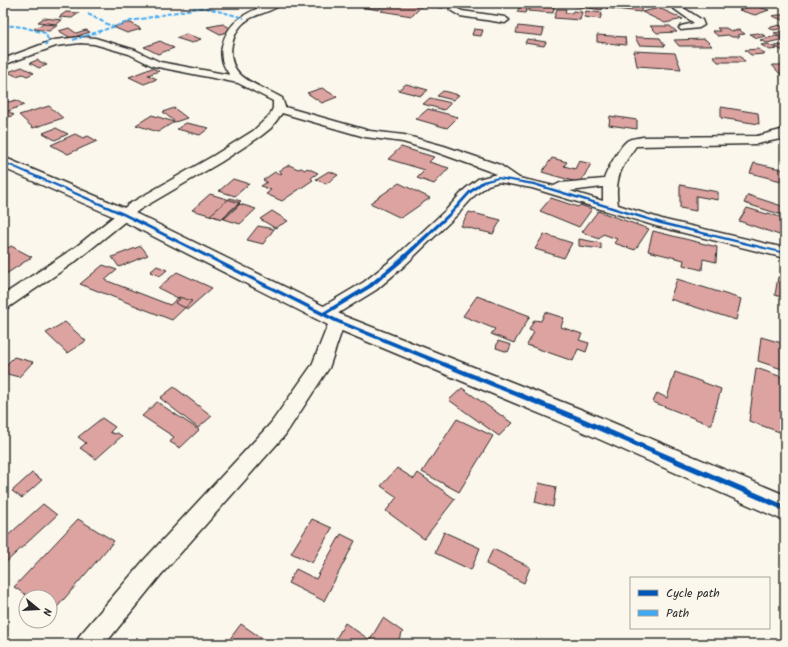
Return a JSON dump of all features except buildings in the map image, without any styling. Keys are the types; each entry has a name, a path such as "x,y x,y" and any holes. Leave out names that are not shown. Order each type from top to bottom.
{"street":[{"path":"242,81 230,69 226,61 225,53 229,35 236,25 244,18 278,3"},
{"path":"453,3 454,10 460,13 505,20"},
{"path":"670,3 699,22 699,25 684,28"},
{"path":"3,62 54,43 80,40 103,44 132,52 157,64 242,81 278,100 281,104 280,109 267,127 123,214 68,259 3,303"},
{"path":"280,109 369,134 404,139 495,168 521,182"},
{"path":"611,207 608,189 614,168 632,143 643,141 757,140 785,133"},
{"path":"3,162 123,214 330,317 576,418 785,508"},
{"path":"93,642 152,568 278,429 320,368 330,317 399,262 452,212 470,192 483,182 498,178 544,187 704,234 785,253"},
{"path":"544,187 583,186 610,182"}],"marked path":[{"path":"73,40 131,21 198,8 207,8 244,18"},
{"path":"88,14 113,27"},
{"path":"3,25 23,27 45,33 48,39 46,45"}],"cycle path":[{"path":"3,162 123,214 337,321 576,418 785,508"},
{"path":"323,314 370,286 399,262 452,212 470,192 483,182 498,178 534,184 661,223 785,253"}]}
